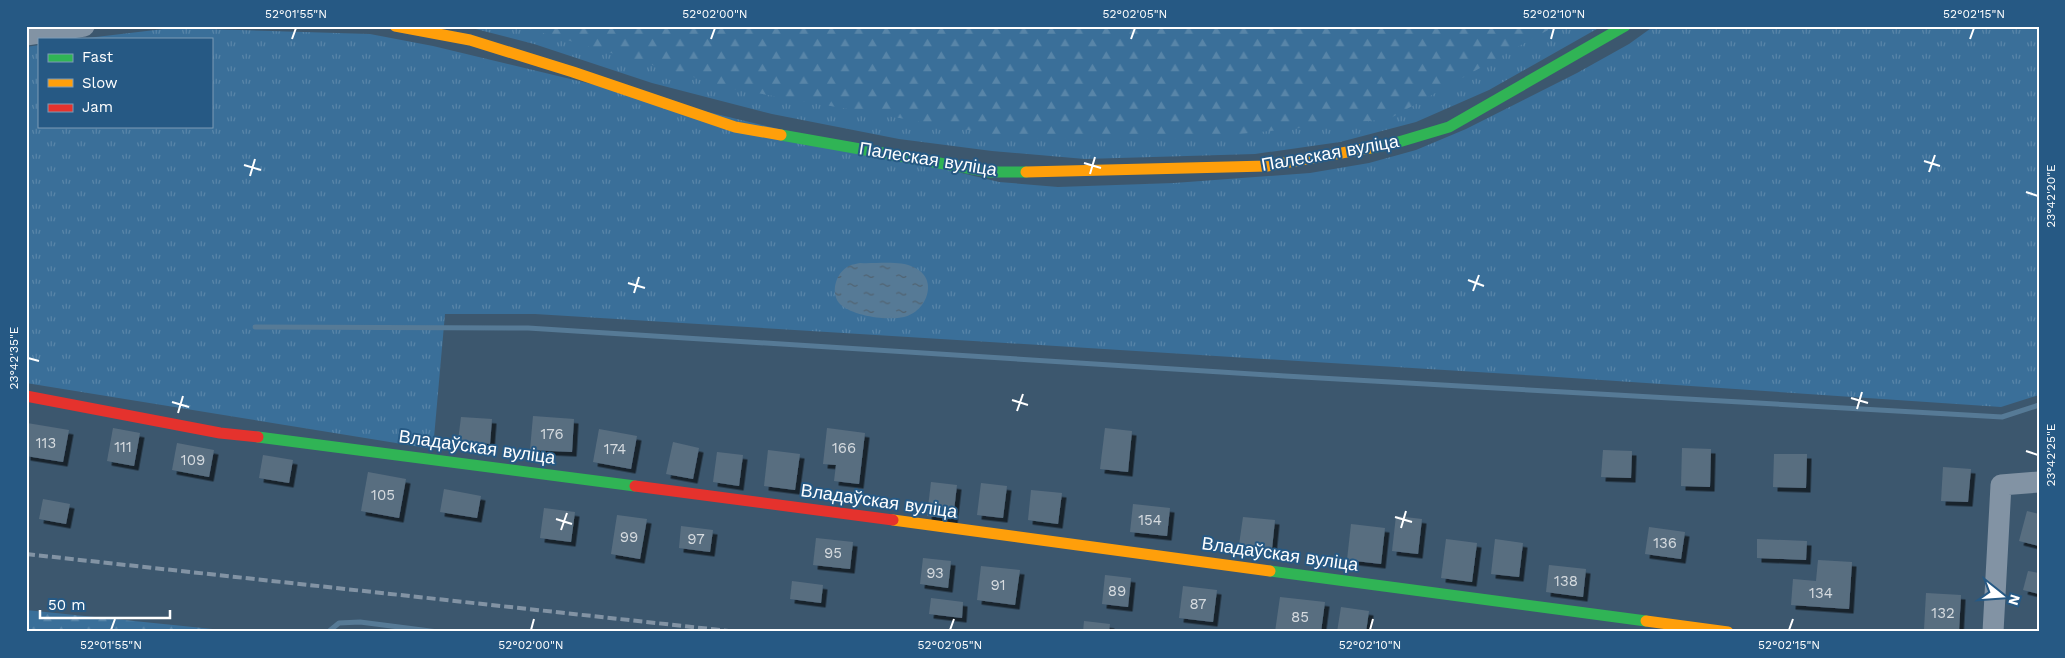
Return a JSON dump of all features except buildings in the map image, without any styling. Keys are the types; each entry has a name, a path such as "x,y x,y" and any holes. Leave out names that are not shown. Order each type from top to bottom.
{"street":[{"path":"26,34 51,28 84,26"},
{"name":"Палеская вуліца","path":"395,26 470,40 573,72 735,127 990,172 1267,166 1392,144 1449,127 1625,26"},
{"name":"Владаўская вуліца","path":"26,396 220,432 347,447 1728,632"},
{"path":"1993,632 2001,486 2039,482"}],"green space":[{"path":"464,26 1602,26 1489,90 1416,122 1340,142 1255,154 1085,159 992,151 899,139 772,114 652,83 534,44"},
{"path":"519,26 1550,26 1548,30 1389,119 1191,139 1020,139 734,89"},
{"path":"1654,26 2039,26 2039,395 2001,407 1542,376 535,314 445,314 433,449 26,383 26,47 38,45 38,128 212,128 212,38 87,38 172,28 370,34 433,46 999,182 1058,187 1174,183 1310,173 1369,163 1416,150 1466,129 1577,73 1629,44"},
{"path":"26,610 242,632 26,632"}],"water":[{"path":"860,263 894,263 913,267 921,272 926,279 928,286 924,302 912,314 897,318 871,317 847,309 837,300 835,295 836,284 844,269 850,265"}],"waterway":[{"path":"255,327 528,328 1285,376 2002,417 2039,405"},
{"path":"328,632 339,623 360,622 438,632"}],"railway":[{"path":"26,554 738,632"}],"traffic: fast":[{"path":"1370,148 1392,144 1449,127 1625,26"},
{"path":"781,135 990,172 1026,172"},
{"path":"258,437 635,486"},
{"path":"1270,571 1646,621"}],"traffic: slow":[{"path":"395,26 470,40 573,72 735,127 781,135"},
{"path":"1026,172 1267,166 1370,148"},
{"path":"893,520 1270,571"},
{"path":"1646,621 1728,632"}],"traffic: jam":[{"path":"26,396 220,433 258,437"},
{"path":"635,486 893,520"}]}
